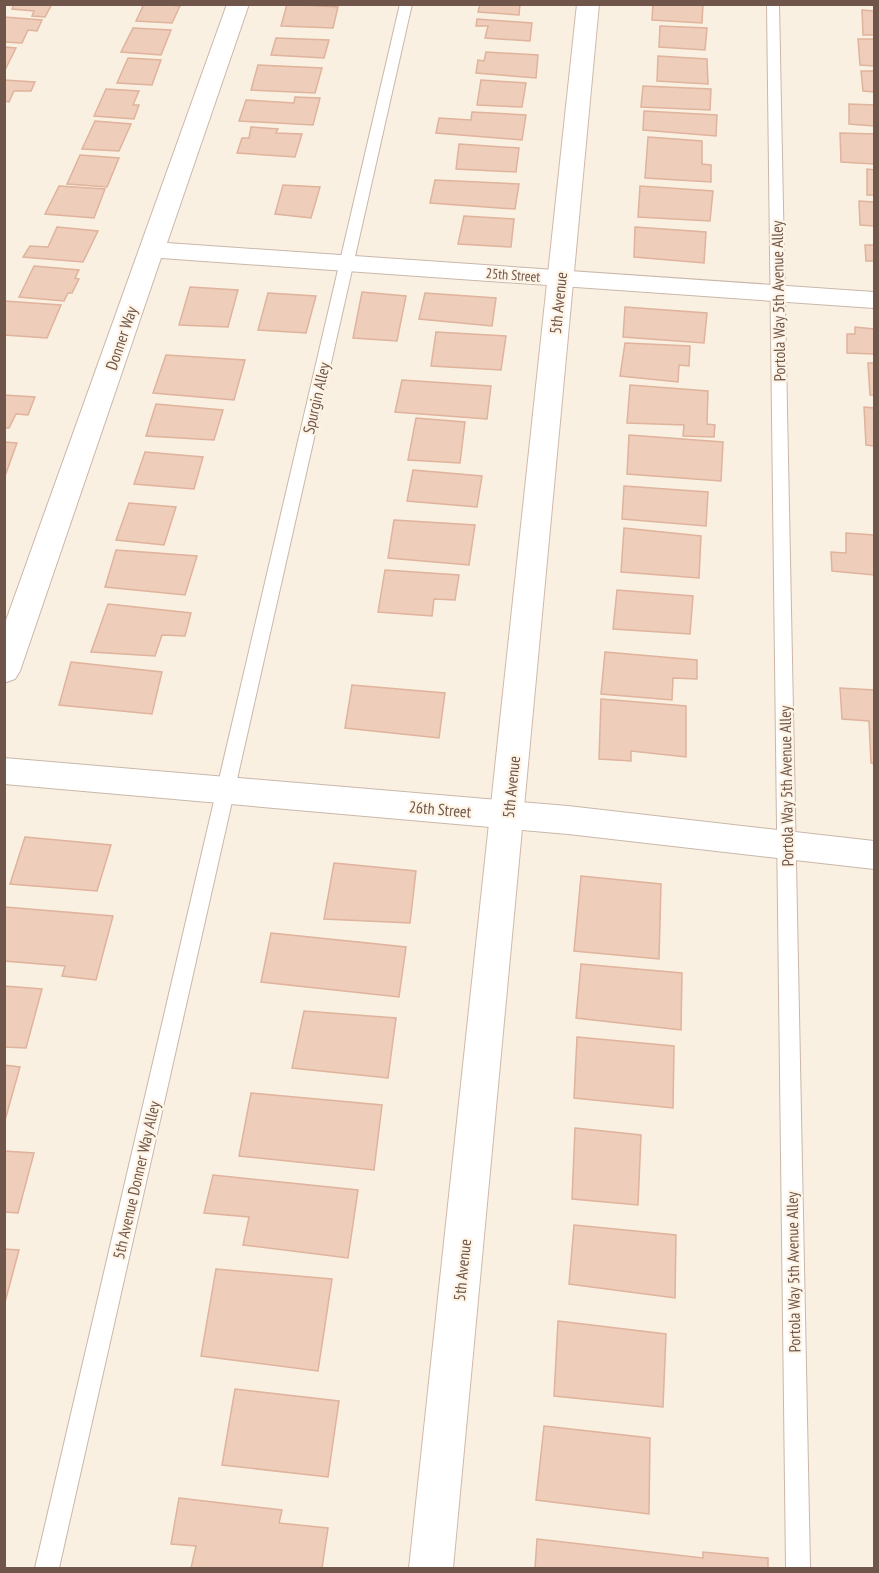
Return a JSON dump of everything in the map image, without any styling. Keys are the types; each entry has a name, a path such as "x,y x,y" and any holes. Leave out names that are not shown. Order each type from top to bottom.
{"street":[{"name":"Donner Way","path":"4,671 238,4"},
{"name":"5th Avenue","path":"431,1569 588,4"},
{"name":"25th Street","path":"152,250 874,300"},
{"name":"26th Street","path":"4,771 508,815 874,855"}],"lane":[{"name":"Spurgin Alley","path":"225,792 406,4"},
{"name":"Portola Way 5th Avenue Alley","path":"773,4 798,1569"},
{"name":"5th Avenue Donner Way Alley","path":"47,1569 225,792"}],"building":[{"path":"14,4 52,4 45,17 32,16 34,11 12,9"},
{"path":"144,4 180,6 172,23 136,21"},
{"path":"287,4 338,7 333,28 281,26"},
{"path":"480,4 520,4 519,15 478,12"},
{"path":"653,4 703,4 702,23 652,20"},
{"path":"862,10 874,11 874,35 863,35"},
{"path":"4,17 42,20 37,31 28,30 22,43 4,42"},
{"path":"477,19 532,23 530,41 485,38 488,26 476,26"},
{"path":"660,26 707,28 705,50 659,47"},
{"path":"133,28 171,30 161,55 121,52"},
{"path":"276,38 329,40 324,58 271,55"},
{"path":"858,39 874,39 874,66 860,65"},
{"path":"4,47 16,48 4,72"},
{"path":"486,52 538,55 536,78 476,73 478,60 484,61"},
{"path":"658,56 707,59 708,84 657,81"},
{"path":"128,58 161,60 152,85 117,83"},
{"path":"258,65 322,68 315,93 251,90"},
{"path":"861,71 874,71 874,92 863,91"},
{"path":"4,80 35,82 31,91 14,91 9,102 4,101"},
{"path":"481,80 526,83 522,107 477,105"},
{"path":"643,86 711,89 710,110 641,107"},
{"path":"106,89 139,91 133,105 139,105 134,119 94,116"},
{"path":"295,97 320,98 313,125 239,121 246,100 294,103"},
{"path":"849,104 874,105 874,126 849,124"},
{"path":"644,111 717,115 716,136 643,130"},
{"path":"472,112 526,115 522,140 436,133 439,118 471,120"},
{"path":"95,121 131,124 119,151 82,149"},
{"path":"251,127 278,129 276,133 302,134 295,157 237,153 242,138 249,138"},
{"path":"840,133 874,134 874,164 841,162"},
{"path":"648,137 702,141 702,164 711,165 711,182 645,178"},
{"path":"459,144 519,148 516,172 456,169"},
{"path":"80,155 119,158 107,187 67,184"},
{"path":"867,169 874,170 874,195 867,195"},
{"path":"435,180 519,184 515,209 430,203"},
{"path":"283,185 320,187 311,218 275,214"},
{"path":"59,186 105,189 94,218 45,214"},
{"path":"640,186 713,191 710,221 638,217"},
{"path":"859,201 874,202 874,226 860,225"},
{"path":"464,216 514,219 511,247 458,244"},
{"path":"57,227 98,231 83,262 23,257 30,246 48,247"},
{"path":"635,227 706,232 704,263 634,257"},
{"path":"865,245 874,245 874,261 866,261"},
{"path":"34,266 79,270 75,278 79,279 72,293 68,293 64,301 19,297"},
{"path":"190,287 238,290 228,327 179,325"},
{"path":"362,292 406,296 397,341 353,338"},
{"path":"268,293 316,296 306,333 258,330"},
{"path":"425,293 496,298 492,326 419,319"},
{"path":"4,301 61,305 47,338 4,335"},
{"path":"625,307 707,313 704,343 623,337"},
{"path":"855,327 874,329 874,354 847,353 847,334 855,334"},
{"path":"436,332 506,336 501,370 431,366"},
{"path":"625,343 690,346 689,366 679,365 678,382 620,376"},
{"path":"166,355 245,360 234,400 153,393"},
{"path":"868,363 874,363 874,395 870,395"},
{"path":"402,380 491,386 487,419 395,412"},
{"path":"630,385 708,391 707,424 715,425 714,437 683,436 684,425 627,423"},
{"path":"4,395 35,397 28,415 16,414 9,428 4,428"},
{"path":"156,404 223,410 214,440 146,436"},
{"path":"864,407 874,408 874,446 866,445"},
{"path":"416,418 465,422 460,463 408,460"},
{"path":"629,435 723,442 721,481 627,474"},
{"path":"4,442 17,443 5,476 4,476"},
{"path":"145,452 203,457 194,489 134,484"},
{"path":"413,470 482,476 477,507 407,501"},
{"path":"624,486 708,492 706,526 622,519"},
{"path":"129,503 176,507 164,545 116,540"},
{"path":"394,520 475,525 469,565 388,558"},
{"path":"624,528 701,536 699,578 621,572"},
{"path":"846,533 874,535 874,575 832,571 831,552 846,553"},
{"path":"116,550 197,556 185,595 105,587"},
{"path":"385,570 459,575 455,600 434,599 432,616 378,612"},
{"path":"617,590 693,596 690,634 613,629"},
{"path":"108,604 191,613 185,636 162,635 155,656 91,652"},
{"path":"605,652 697,660 697,679 673,678 672,700 601,694"},
{"path":"71,662 162,672 152,714 59,705"},
{"path":"352,685 445,693 439,738 345,728"},
{"path":"840,688 874,690 874,764 871,763 869,721 842,719"},
{"path":"601,699 686,706 686,757 631,751 631,761 599,759"},
{"path":"25,837 111,845 97,891 10,884"},
{"path":"334,863 416,871 410,923 324,919"},
{"path":"581,876 661,884 659,959 574,951"},
{"path":"5,907 113,916 96,980 62,976 65,966 4,961"},
{"path":"271,933 406,947 399,997 261,982"},
{"path":"581,964 682,973 681,1030 576,1018"},
{"path":"4,986 42,989 26,1048 4,1047"},
{"path":"304,1011 396,1018 388,1078 292,1068"},
{"path":"577,1037 674,1046 673,1108 574,1098"},
{"path":"4,1065 20,1067 4,1124"},
{"path":"251,1093 382,1105 374,1170 239,1156"},
{"path":"575,1128 641,1135 638,1205 572,1199"},
{"path":"4,1151 34,1153 18,1213 4,1212"},
{"path":"213,1175 358,1190 348,1258 243,1245 249,1217 204,1213"},
{"path":"574,1225 676,1235 675,1298 569,1284"},
{"path":"4,1249 19,1250 4,1306"},
{"path":"216,1269 332,1279 318,1371 201,1356"},
{"path":"558,1321 666,1334 663,1407 554,1396"},
{"path":"235,1389 339,1401 328,1477 222,1465"},
{"path":"544,1426 650,1438 649,1514 536,1500"},
{"path":"179,1498 282,1510 279,1523 328,1528 322,1568 191,1568 196,1546 171,1544"},
{"path":"537,1539 703,1558 703,1552 768,1558 768,1568 535,1568"}]}
